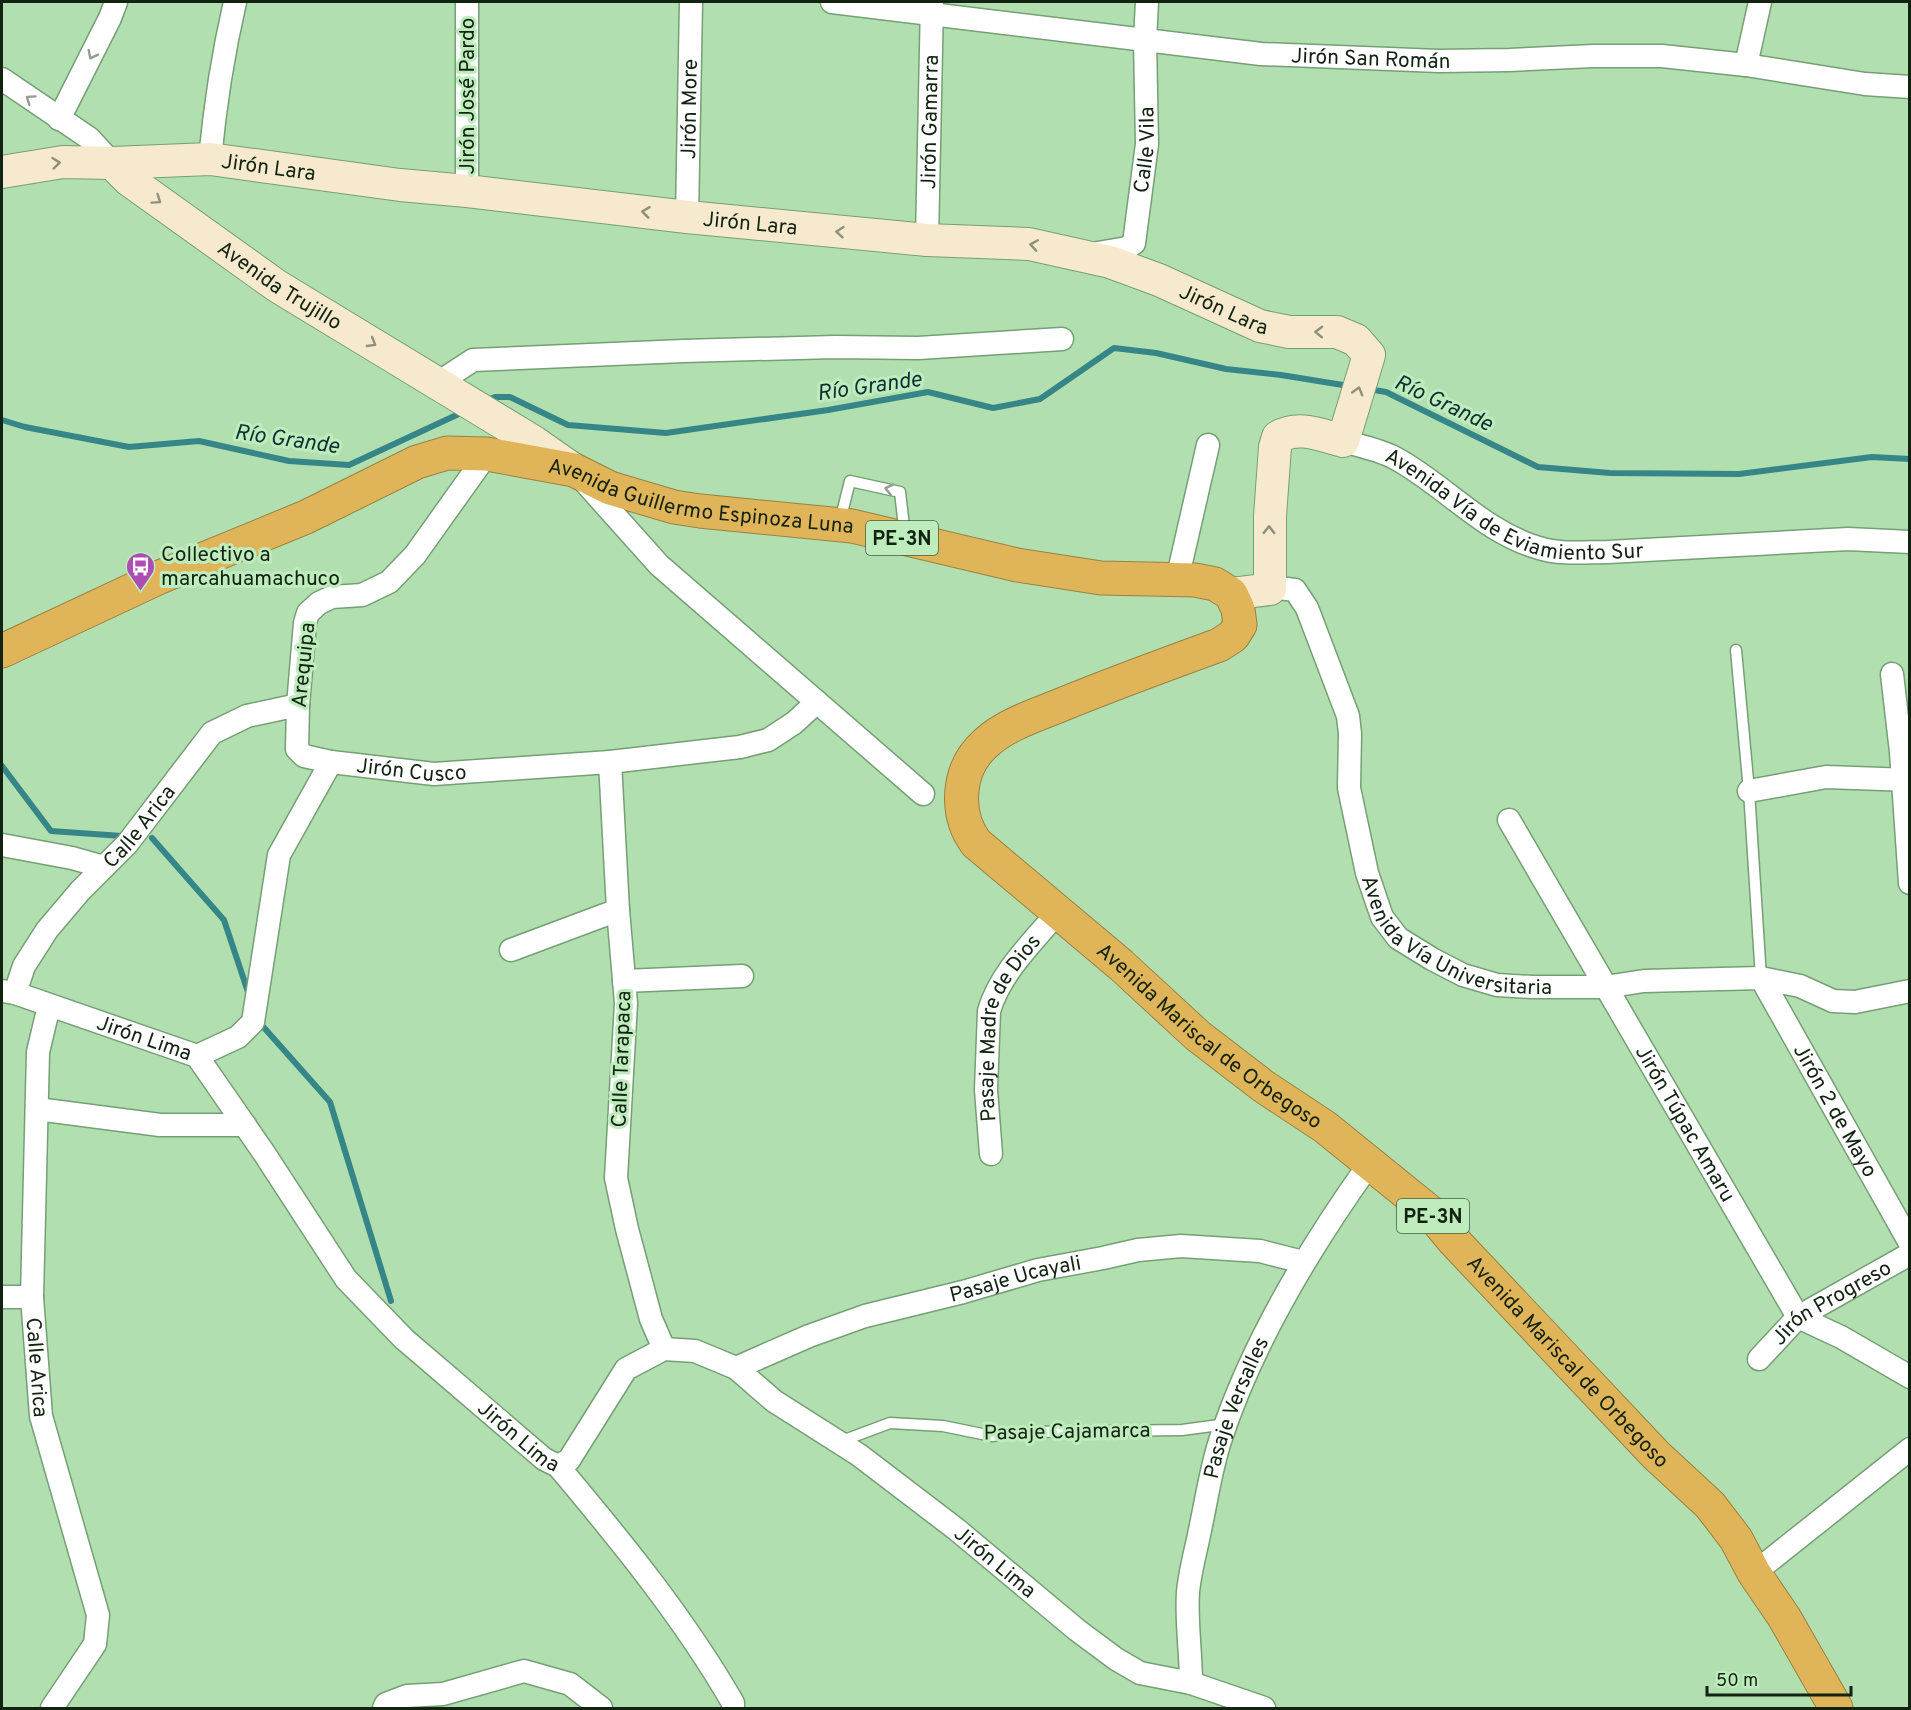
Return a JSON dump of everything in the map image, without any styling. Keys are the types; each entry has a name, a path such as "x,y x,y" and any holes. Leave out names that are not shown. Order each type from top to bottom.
{"highway":[{"name":"Avenida Guillermo Espinoza Luna","path":"2,651 160,577 306,517 417,462 447,453 487,453 574,470 610,488 674,507 700,512 839,525 1017,565 1101,578 1195,580 1215,584 1231,594"},
{"name":"Avenida Mariscal de Orbegoso","path":"1231,594 1238,609 1240,625 1233,636 1219,645 1110,684 1020,722 986,743 971,762 963,781 962,812 967,830 976,843 1121,965 1198,1036 1263,1086 1326,1127 1430,1212 1454,1241 1656,1455 1710,1505 1736,1539 1754,1573 1784,1617 1836,1708"}],"street":[{"path":"59,119 116,2"},
{"path":"210,159 215,101 225,43 236,2"},
{"name":"Jirón José Pardo","path":"467,2 467,191"},
{"name":"Jirón More","path":"687,217 691,2"},
{"name":"Jirón San Román","path":"832,2 932,8 1145,40 1261,54 1367,60 1509,60 1593,56 1662,56 1746,65 1855,83 1910,87"},
{"name":"Calle Vila","path":"1082,255 1127,248 1134,243 1147,144 1145,40 1147,2"},
{"path":"1746,65 1760,2"},
{"name":"Jirón Gamarra","path":"927,240 932,8"},
{"name":"Avenida Trujillo","path":"2,79 89,138 129,180 277,286 442,385 534,442 574,470"},
{"name":"Jirón Lara","path":"2,172 63,162 112,163 210,159 400,185 687,217 927,240 1029,244 1110,262 1159,280 1260,326 1289,332 1337,332 1356,340 1369,355 1345,434"},
{"path":"442,385 473,360 706,350 918,348 1062,339"},
{"name":"Avenida Vía de Eviamiento Sur","path":"1270,589 1270,516 1275,447 1278,437 1288,431 1305,430 1345,434 1394,457 1495,529 1539,548 1569,553 1848,539 1910,542"},
{"path":"1177,580 1208,445"},
{"name":"Arequipa","path":"331,762 304,756 297,749 298,705 305,623 308,613 319,603 332,597 362,595 389,582 416,555 487,453"},
{"path":"574,470 659,565 923,794"},
{"name":"Avenida Vía Universitaria","path":"1231,594 1280,588 1295,591 1307,608 1348,716 1349,788 1367,873 1382,917 1398,938 1432,959 1463,975 1497,985 1605,987 1644,981 1761,978 1800,986 1833,1001 1855,1002 1910,991"},
{"path":"1892,674 1906,780 1910,883"},
{"name":"Jirón Cusco","path":"197,1056 238,1037 253,1022 279,855 331,762 434,774 610,762 740,747 768,740 794,723 817,702"},
{"name":"Calle Arica","path":"8,992 46,930 80,891 127,844 212,733 248,716 298,705"},
{"name":"Calle Tarapaca","path":"610,762 618,910 626,1003 616,1178 651,1319 664,1349"},
{"path":"1749,791 1826,777 1906,780"},
{"name":"Jirón Túpac Amaru","path":"1509,820 1798,1317"},
{"path":"2,845 72,858 104,867"},
{"path":"511,950 618,910"},
{"name":"Pasaje Madre de Dios","path":"991,1154 986,1090 989,1011 992,999 1004,978 1058,912"},
{"path":"624,981 742,976"},
{"name":"Jirón 2 de Mayo","path":"1761,978 1910,1243"},
{"name":"Jirón Lima","path":"8,992 197,1056 245,1125 345,1279 404,1339 544,1460 558,1466 569,1460 626,1369 664,1349 695,1351 736,1368 774,1401 859,1455 956,1529 1077,1630 1116,1659 1140,1673 1191,1683 1264,1708"},
{"name":"Calle Arica","path":"49,1006 38,1052 32,1297 41,1416 98,1615 95,1644 52,1708"},
{"path":"37,1109 160,1125 245,1125"},
{"name":"Pasaje Versalles","path":"1191,1683 1188,1589 1212,1472 1227,1424 1261,1341 1304,1262 1341,1203 1370,1163"},
{"name":"Pasaje Ucayali","path":"736,1368 809,1336 865,1316 963,1292 1038,1270 1138,1250 1181,1246 1260,1251 1304,1262"},
{"name":"Jirón Progreso","path":"1759,1359 1798,1317 1910,1254"},
{"path":"2,1297 32,1297"},
{"path":"1798,1317 1841,1337 1910,1377"},
{"path":"1754,1573 1910,1449"},
{"path":"558,1466 613,1532 708,1660 734,1708"},
{"path":"384,1708 386,1704 407,1695 443,1694 524,1671 570,1684 601,1708"}],"lane":[{"path":"839,525 850,481 900,492 905,538"},
{"path":"1736,650 1749,791 1761,978"},
{"name":"Pasaje Cajamarca","path":"839,1442 890,1424 943,1426 992,1436 1030,1432 1182,1430 1227,1424"}],"waterway":[{"name":"Río Grande","path":"486,401 495,397 510,397 568,425 666,433 828,410 928,392 993,408 1040,399 1114,348 1156,353 1226,369 1349,386"},
{"name":"Río Grande","path":"1368,389 1386,392 1538,467 1610,473 1739,474 1872,457 1910,459"},
{"name":"Río Grande","path":"2,420 25,427 129,447 199,441 289,461 349,465 463,412"},
{"path":"2,766 51,831 122,836"},
{"path":"152,838 224,920 249,995"},
{"path":"259,1022 330,1102 391,1301"}],"place":[{"name":"Collectivo a marcahuamachuco","path":"140,592"}]}
